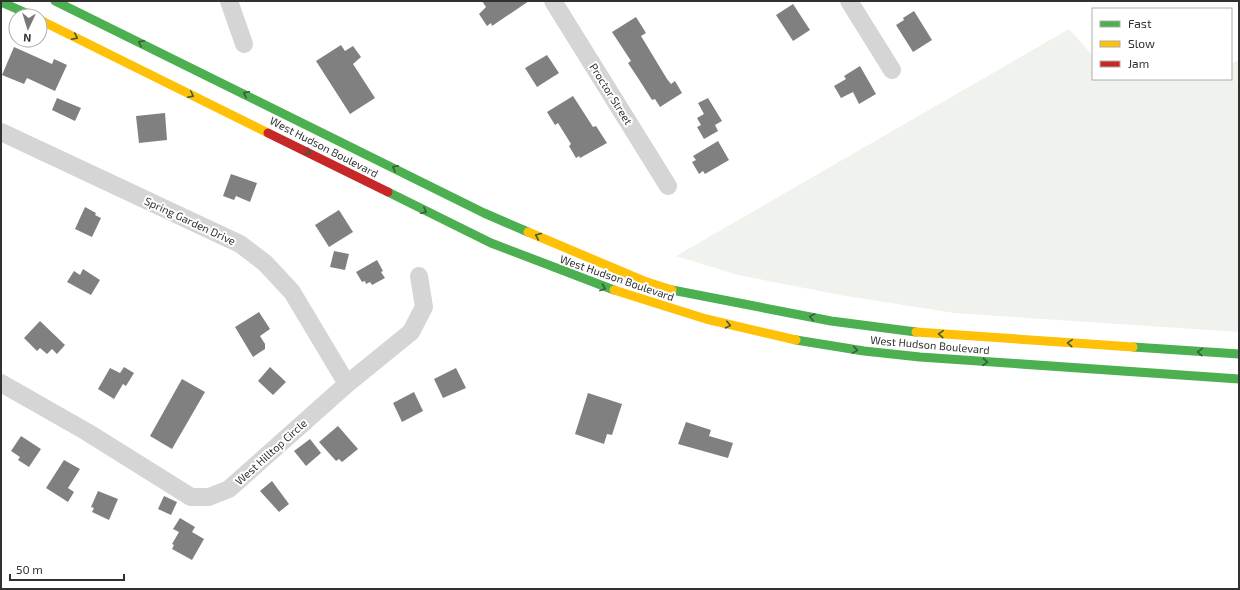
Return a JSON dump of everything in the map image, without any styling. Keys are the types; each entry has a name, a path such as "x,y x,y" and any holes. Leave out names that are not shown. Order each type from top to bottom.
{"main road":[{"name":"West Hudson Boulevard","path":"55,1 484,213 652,284 682,293 831,321 910,332 1239,354"},
{"path":"1,2 15,8"},
{"name":"West Hudson Boulevard","path":"48,24 491,244 562,273 628,297 707,320 781,338 866,352 921,358 1239,379"}],"street":[{"path":"229,1 244,44"},
{"name":"Proctor Street","path":"553,1 668,186"},
{"path":"849,1 892,70"},
{"name":"Spring Garden Drive","path":"1,132 240,244 265,263 292,292 347,384"},
{"name":"West Hilltop Circle","path":"1,383 87,432 191,497 209,497 229,489 347,384 411,332 424,308 419,276"}],"shaded area":[{"path":"1069,29 1092,55 1092,80 1232,80 1232,64 1239,60 1239,332 954,313 840,295 738,275 676,256"}],"building":[{"path":"482,1 529,1 492,26 491,23 487,26 479,14 486,7"},
{"path":"793,4 810,30 793,41 776,15"},
{"path":"914,11 932,40 913,52 896,25 904,20 903,18"},
{"path":"636,17 646,33 641,36 667,79 671,84 675,81 682,93 660,107 655,99 652,100 628,63 631,61 612,32"},
{"path":"341,45 345,51 353,46 361,57 353,64 375,98 350,114 316,61"},
{"path":"14,48 52,64 54,59 67,65 55,91 27,78 24,84 2,75"},
{"path":"547,55 559,73 537,87 525,68"},
{"path":"860,66 876,94 859,104 853,92 841,98 834,86 846,79 844,76"},
{"path":"573,96 593,127 596,126 607,143 580,158 579,156 576,158 569,146 571,144 558,123 555,125 547,112"},
{"path":"57,98 81,108 75,121 52,110"},
{"path":"708,98 722,121 715,125 718,131 704,139 697,127 701,125 697,118 704,114 698,103"},
{"path":"165,113 167,140 139,143 136,116"},
{"path":"718,141 729,160 705,174 703,171 699,174 692,162 696,160 693,156"},
{"path":"231,174 257,183 250,202 236,196 234,200 223,196"},
{"path":"85,207 96,213 95,215 101,218 92,237 75,229"},
{"path":"339,210 353,232 329,247 315,225"},
{"path":"334,251 349,254 345,270 330,267"},
{"path":"377,260 383,271 381,272 385,278 372,285 370,282 366,284 365,281 362,282 356,272"},
{"path":"83,269 100,280 91,295 67,282 74,271 80,275"},
{"path":"259,312 270,329 260,336 265,344 265,349 253,357 235,327"},
{"path":"40,321 65,345 57,354 52,349 47,354 40,348 37,351 24,338"},
{"path":"124,367 134,373 126,386 123,384 114,399 98,389 110,368 120,373"},
{"path":"270,367 286,382 273,395 258,381"},
{"path":"456,368 466,388 443,398 434,379"},
{"path":"182,379 205,392 172,449 150,436"},
{"path":"414,392 423,411 402,422 393,403"},
{"path":"588,393 622,404 612,435 607,434 604,444 575,434"},
{"path":"686,422 711,430 709,436 733,443 728,458 678,444"},
{"path":"338,426 358,449 342,462 339,459 336,461 319,442"},
{"path":"21,436 41,449 29,467 18,460 20,457 11,451"},
{"path":"310,439 321,453 306,466 294,451"},
{"path":"64,460 80,469 68,488 74,492 68,502 46,488"},
{"path":"272,481 289,504 279,512 260,491"},
{"path":"98,491 118,499 109,520 92,512 94,508 91,507"},
{"path":"164,496 177,502 171,515 158,509"},
{"path":"180,518 195,527 192,532 204,539 192,560 172,549 174,545 172,544 179,532 173,529"}],"traffic: fast":[{"path":"55,1 484,213 528,232"},
{"path":"1,2 15,8"},
{"path":"388,192 491,243 614,290"},
{"path":"672,290 831,321 916,332"},
{"path":"796,340 864,351 920,357 1239,379"},
{"path":"1133,347 1239,354"}],"traffic: slow":[{"path":"48,24 268,133"},
{"path":"528,232 644,281 672,290"},
{"path":"614,290 706,319 796,340"},
{"path":"916,332 1133,347"}],"traffic: jam":[{"path":"268,133 388,192"}]}
